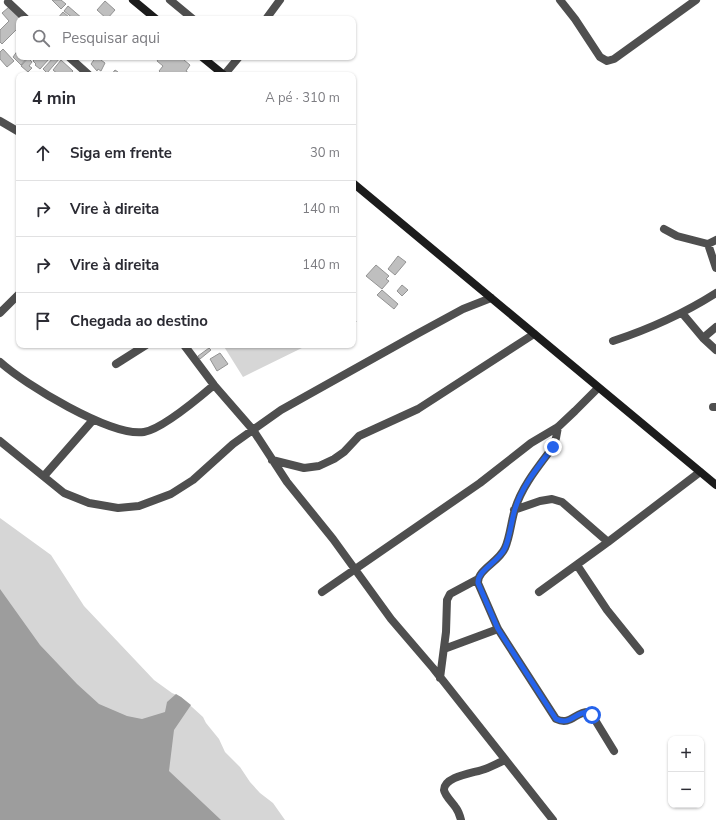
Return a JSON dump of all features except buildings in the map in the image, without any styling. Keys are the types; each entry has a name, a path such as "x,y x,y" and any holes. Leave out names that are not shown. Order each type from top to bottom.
{"main road":[{"path":"133,0 152,16"},
{"path":"206,60 220,72"},
{"path":"356,186 716,485"}],"street":[{"path":"170,0 189,16"},
{"path":"268,16 280,0"},
{"path":"560,0 575,19 600,57 607,61 614,59 696,0"},
{"path":"0,6 9,1 23,16"},
{"path":"72,60 86,72"},
{"path":"226,72 235,60"},
{"path":"2,120 16,130"},
{"path":"664,229 677,236 708,244 716,240"},
{"path":"708,244 716,268"},
{"path":"613,342 640,332 682,313 716,293"},
{"path":"0,313 16,297"},
{"path":"0,441 64,493 89,503 118,508 139,506 171,494 193,480 233,444 281,410 318,388 463,309 491,298"},
{"path":"682,313 703,338 716,350"},
{"path":"703,338 716,328"},
{"path":"272,460 304,468 319,466 334,459 344,452 359,436 418,409 534,334"},
{"path":"116,364 141,348"},
{"path":"186,348 214,384 253,430 287,482 329,533 391,619 553,820"},
{"path":"0,362 17,376 93,420 130,432 143,432 152,429 191,404 214,384"},
{"path":"322,592 386,547 418,527 480,483 531,444 558,427 598,388"},
{"path":"44,476 93,420"},
{"path":"558,427 553,447 521,493 514,510 505,548 500,557 480,573 478,583 498,629 556,719 562,722 568,721 584,712 588,712 592,715 614,751"},
{"path":"539,592 700,472"},
{"path":"514,510 540,501 552,499 562,502 608,542"},
{"path":"577,565 607,610 640,651"},
{"path":"440,678 446,632 447,600 450,594 478,579"},
{"path":"444,649 498,629"},
{"path":"461,820 456,807 445,794 445,786 452,779 460,775 485,769 505,760"}],"shaded area":[{"path":"225,348 302,348 243,377"},
{"path":"0,518 51,555 84,606 154,680 172,693 181,697 203,717 219,739 225,752 240,767 250,782 260,793 273,803 285,820 0,820"},
{"path":"0,589 40,645 77,684 99,704 127,716 142,719 165,712 167,702 176,694 191,705 174,730 169,771 221,820 0,820"}],"route":[{"path":"553,447 541,462 521,493 514,510 505,548 500,557 480,573 478,583 498,629 533,681 556,719 562,722 568,721 584,712 588,712 592,715"}]}
